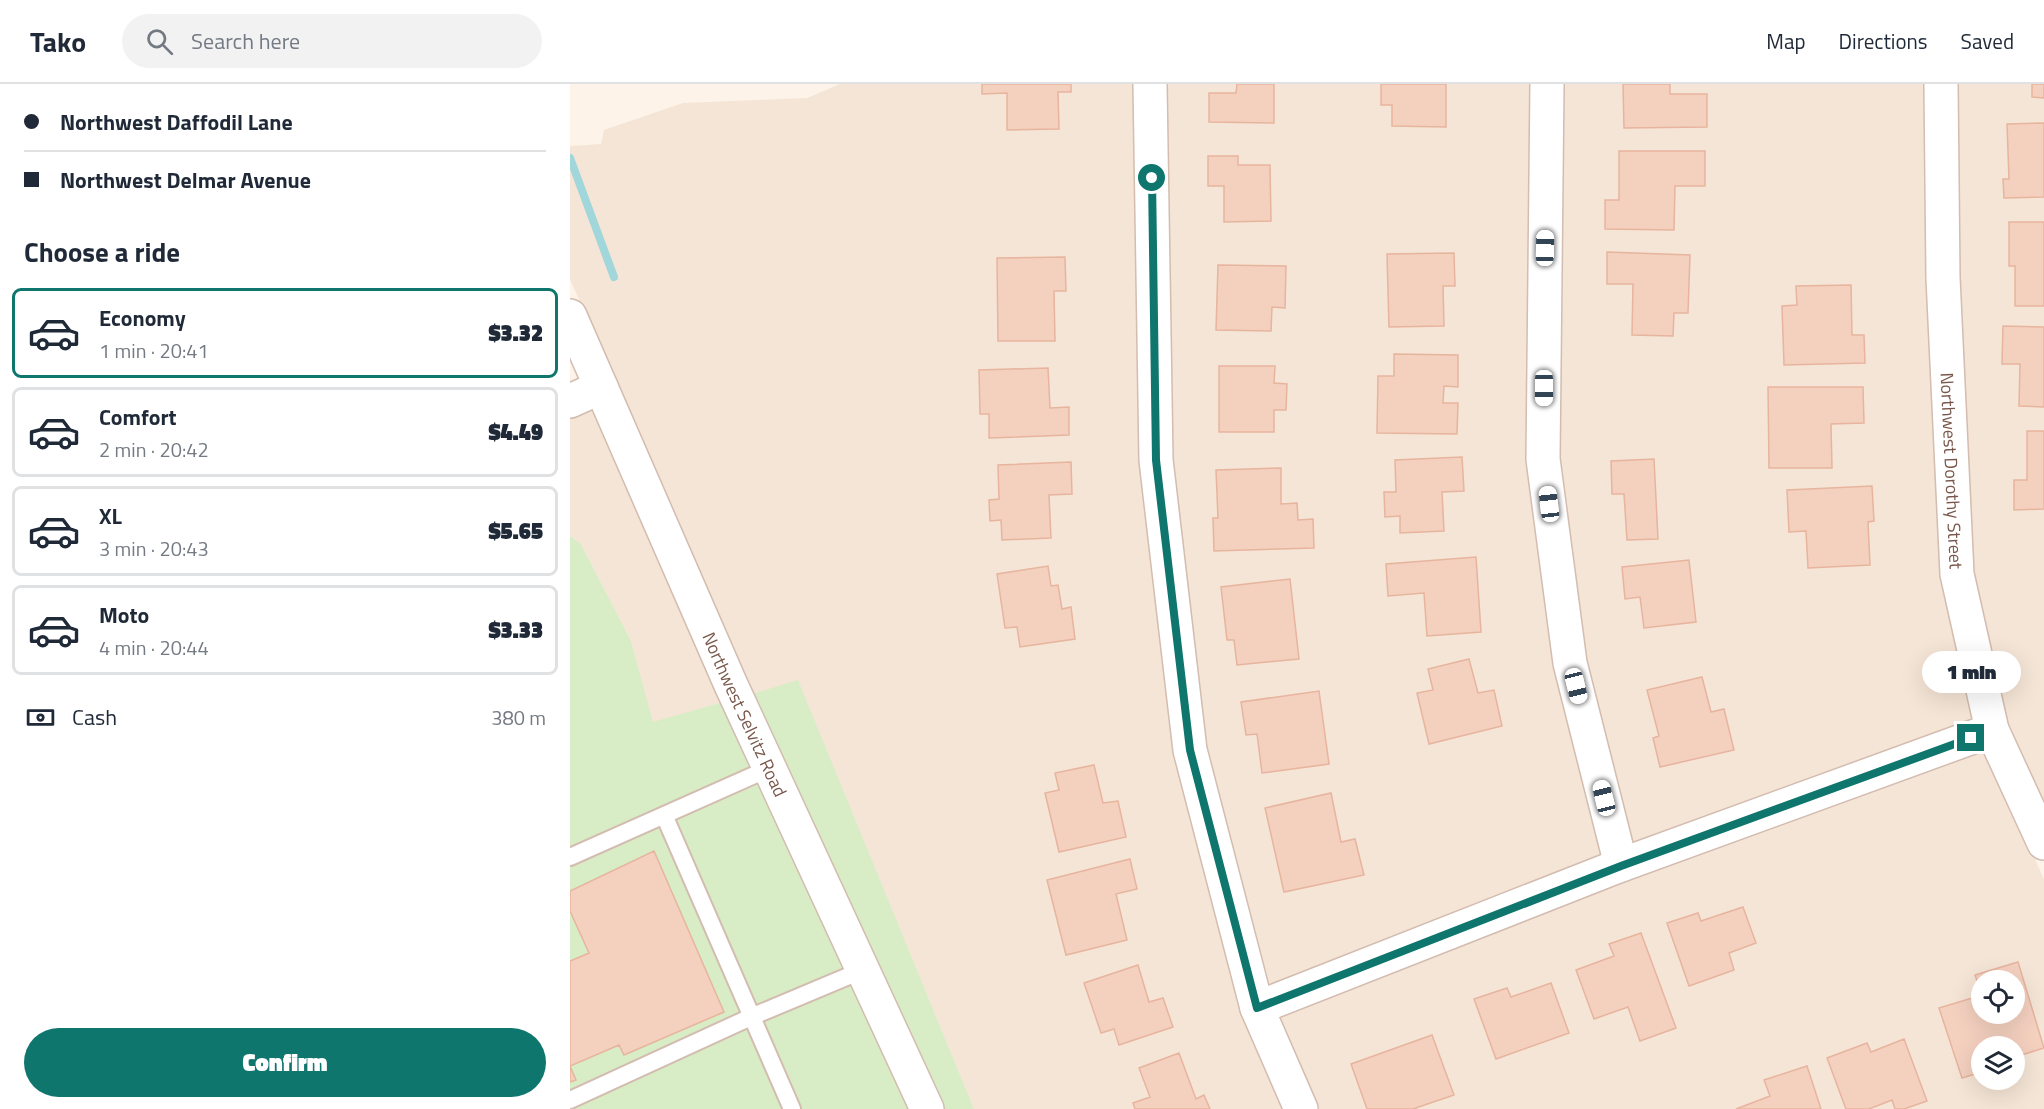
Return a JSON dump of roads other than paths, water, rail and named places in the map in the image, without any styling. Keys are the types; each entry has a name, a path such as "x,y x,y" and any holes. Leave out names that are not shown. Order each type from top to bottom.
{"street":[{"path":"1150,84 1156,460 1190,750 1257,1008 1301,1109"},
{"path":"1547,84 1543,459 1570,663 1621,866"},
{"name":"Northwest Dorothy Street","path":"1941,84 1943,278 1957,574 1992,730 2044,843"},
{"name":"Northwest Selvitz Road","path":"570,316 770,768 927,1109"},
{"path":"570,401 601,387"},
{"path":"1257,1008 1621,866 1992,730"}],"lane":[{"path":"570,857 770,768"},
{"path":"664,815 792,1109"},
{"path":"570,1100 751,1017 863,969"}],"waterway":[{"path":"570,158 614,277"}]}
